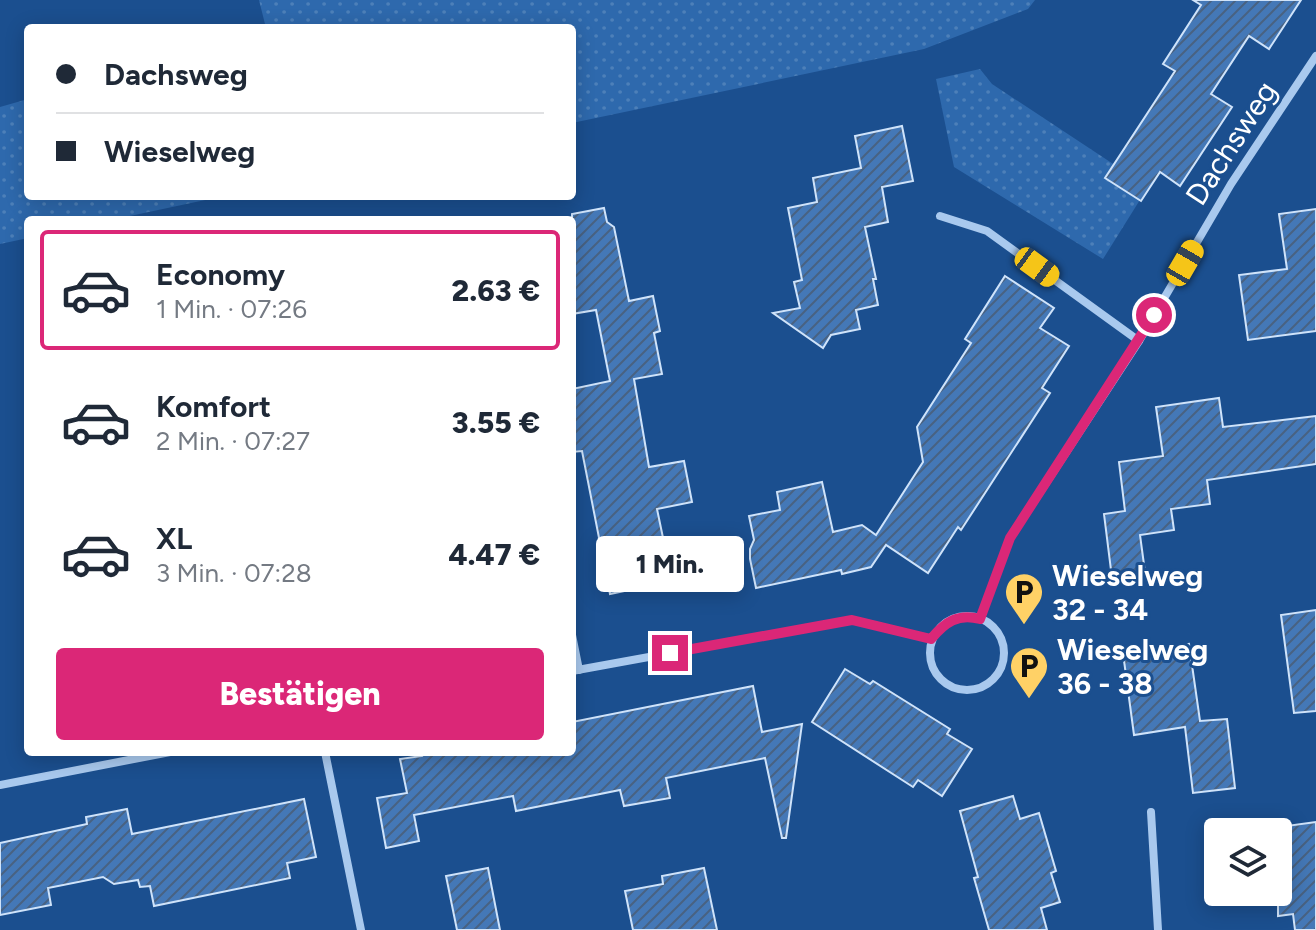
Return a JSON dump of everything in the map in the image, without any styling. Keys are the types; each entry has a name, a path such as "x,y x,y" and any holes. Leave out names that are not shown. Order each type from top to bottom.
{"street":[{"name":"Dachsweg","path":"980,619 1010,538 1139,341 1231,184 1316,56"},
{"path":"940,216 987,231 1139,341"},
{"path":"968,616 990,625 998,634 1004,657 994,679 981,687 959,690 938,677 929,655 931,639 945,623 968,616"},
{"path":"576,671 852,620 931,639"},
{"path":"0,785 149,756"},
{"path":"326,756 361,930"},
{"path":"1151,812 1158,930"}],"shaded area":[{"path":"259,0 1035,0 1028,9 924,49 576,122 576,24 265,24"},
{"path":"980,69 992,84 1148,187 1103,259 954,167 936,79"},
{"path":"24,100 24,200 205,200 130,216 24,216 24,239 0,244 0,107"}],"building":[{"path":"1193,0 1301,0 1269,49 1249,36 1211,94 1232,107 1180,186 1160,172 1141,201 1105,178 1175,71 1163,64 1201,5"},
{"path":"902,126 913,181 882,187 888,222 865,227 878,305 856,310 860,329 831,335 823,348 773,313 800,308 794,282 802,280 788,208 817,202 813,178 861,168 855,136"},
{"path":"604,208 607,222 614,227 629,301 653,296 660,331 654,333 662,374 634,379 649,467 684,461 692,502 657,509 672,581 610,594 582,451 576,452 576,388 610,381 596,310 576,313 576,216 572,214"},
{"path":"1316,209 1316,331 1248,340 1239,275 1287,269 1279,214"},
{"path":"1005,276 1054,308 1040,328 1069,346 1042,388 1050,393 961,530 958,527 928,573 886,545 871,567 842,574 841,570 756,588 750,559 754,540 749,516 780,510 777,492 822,482 833,532 862,525 876,535 923,462 917,427 971,343 965,339"},
{"path":"1219,398 1223,427 1316,416 1316,464 1207,480 1210,504 1171,509 1174,530 1140,535 1145,572 1112,578 1104,514 1125,511 1119,462 1163,456 1156,407"},
{"path":"1316,610 1316,711 1294,713 1281,615"},
{"path":"1189,644 1200,721 1227,719 1235,788 1193,793 1185,727 1134,735 1123,653"},
{"path":"845,669 870,684 873,681 950,729 947,734 972,749 942,796 918,780 913,787 812,722"},
{"path":"753,686 762,732 802,724 786,838 782,838 765,758 666,778 670,798 624,806 620,790 516,811 513,796 414,815 419,841 386,848 377,798 407,793 400,759 422,756 576,756 576,721"},
{"path":"1013,796 1020,819 1039,813 1056,871 1051,873 1060,902 1041,908 1047,930 989,930 974,878 978,877 960,811"},
{"path":"304,799 316,857 287,863 290,878 154,906 150,886 140,887 138,880 114,884 103,877 48,888 51,905 0,915 0,843 87,824 86,817 127,809 132,834"},
{"path":"1316,822 1316,930 1295,930 1293,914 1278,916 1278,906 1292,906 1292,825"},
{"path":"488,868 500,930 457,930 446,876"},
{"path":"704,868 717,930 633,930 625,891 663,884 662,876"}],"place":[{"name":"Wieselweg 32 - 34","path":"1024,626"},
{"name":"Wieselweg 36 - 38","path":"1029,700"}],"route":[{"path":"670,653 852,620 931,639 945,623 956,618 968,616 980,619 1010,538 1154,315"}]}
